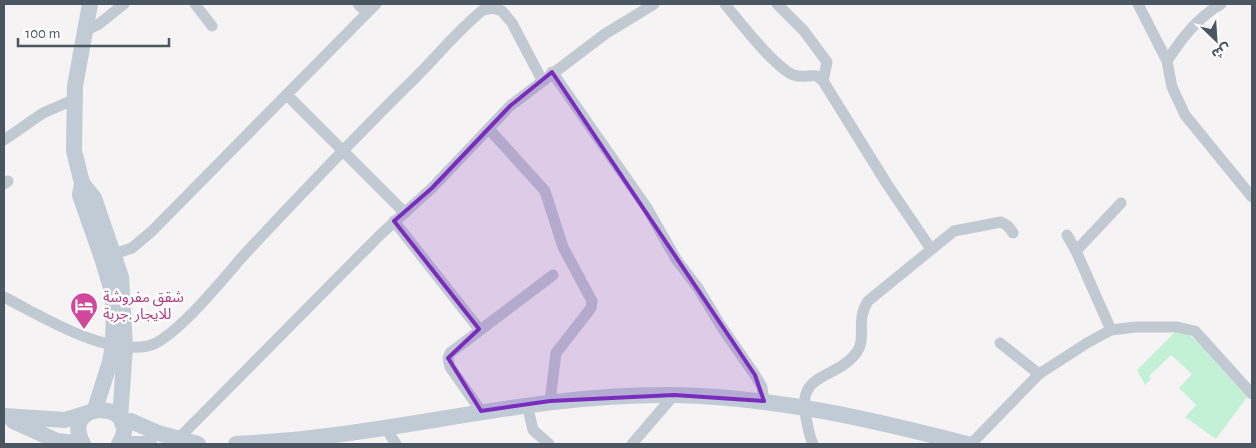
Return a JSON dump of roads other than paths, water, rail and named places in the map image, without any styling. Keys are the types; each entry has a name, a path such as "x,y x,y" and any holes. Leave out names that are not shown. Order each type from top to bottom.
{"main road":[{"path":"90,4 74,100 74,151 82,183 94,198 108,256 124,294 119,346 123,436 119,444"},
{"path":"4,416 57,441 83,444 78,431 80,424 91,411 110,362 119,346"},
{"path":"236,444 318,437 550,401 674,395 764,401 804,406 885,423 967,444"},
{"path":"4,416 65,420 91,411 105,409 121,421 131,421 176,441 198,444"},
{"path":"126,444 150,444"}],"street":[{"path":"85,31 99,24 124,4"},
{"path":"195,4 212,26"},
{"path":"358,4 367,13"},
{"path":"108,256 132,248 152,231 376,4"},
{"path":"176,441 394,221 432,188 510,106 552,72 605,34 654,4"},
{"path":"725,4 786,71 800,77 817,76 823,81 887,184 931,249"},
{"path":"777,4 804,31 827,62 823,81"},
{"path":"1138,4 1167,61 1172,87 1185,115 1252,197"},
{"path":"1167,61 1187,32 1207,12 1221,4"},
{"path":"4,297 86,337 119,346 148,346 167,337 342,149 477,15 486,9 496,9 510,19 542,80"},
{"path":"552,72 647,208 676,259 711,306 721,326 762,387 764,401"},
{"path":"287,95 404,212"},
{"path":"4,140 43,113 74,100"},
{"path":"489,129 545,191 563,247 592,301 591,308 556,353 550,401"},
{"path":"1076,251 1121,203"},
{"path":"394,221 478,329"},
{"path":"813,444 804,406 809,385 842,365 857,351 861,342 861,311 868,301 954,231 1001,222 1008,226 1013,233"},
{"path":"1067,235 1111,330"},
{"path":"481,411 450,367 448,358 450,353 478,329 553,275"},
{"path":"971,444 1039,374 1111,330 1136,327 1178,327 1195,331 1252,394"},
{"path":"1000,343 1039,374"},
{"path":"632,444 674,395"},
{"path":"527,404 533,430 549,444"},
{"path":"384,427 396,444"}],"place":[{"name":"شقق مفروشة للايجار .جربة","path":"84,330"}]}
